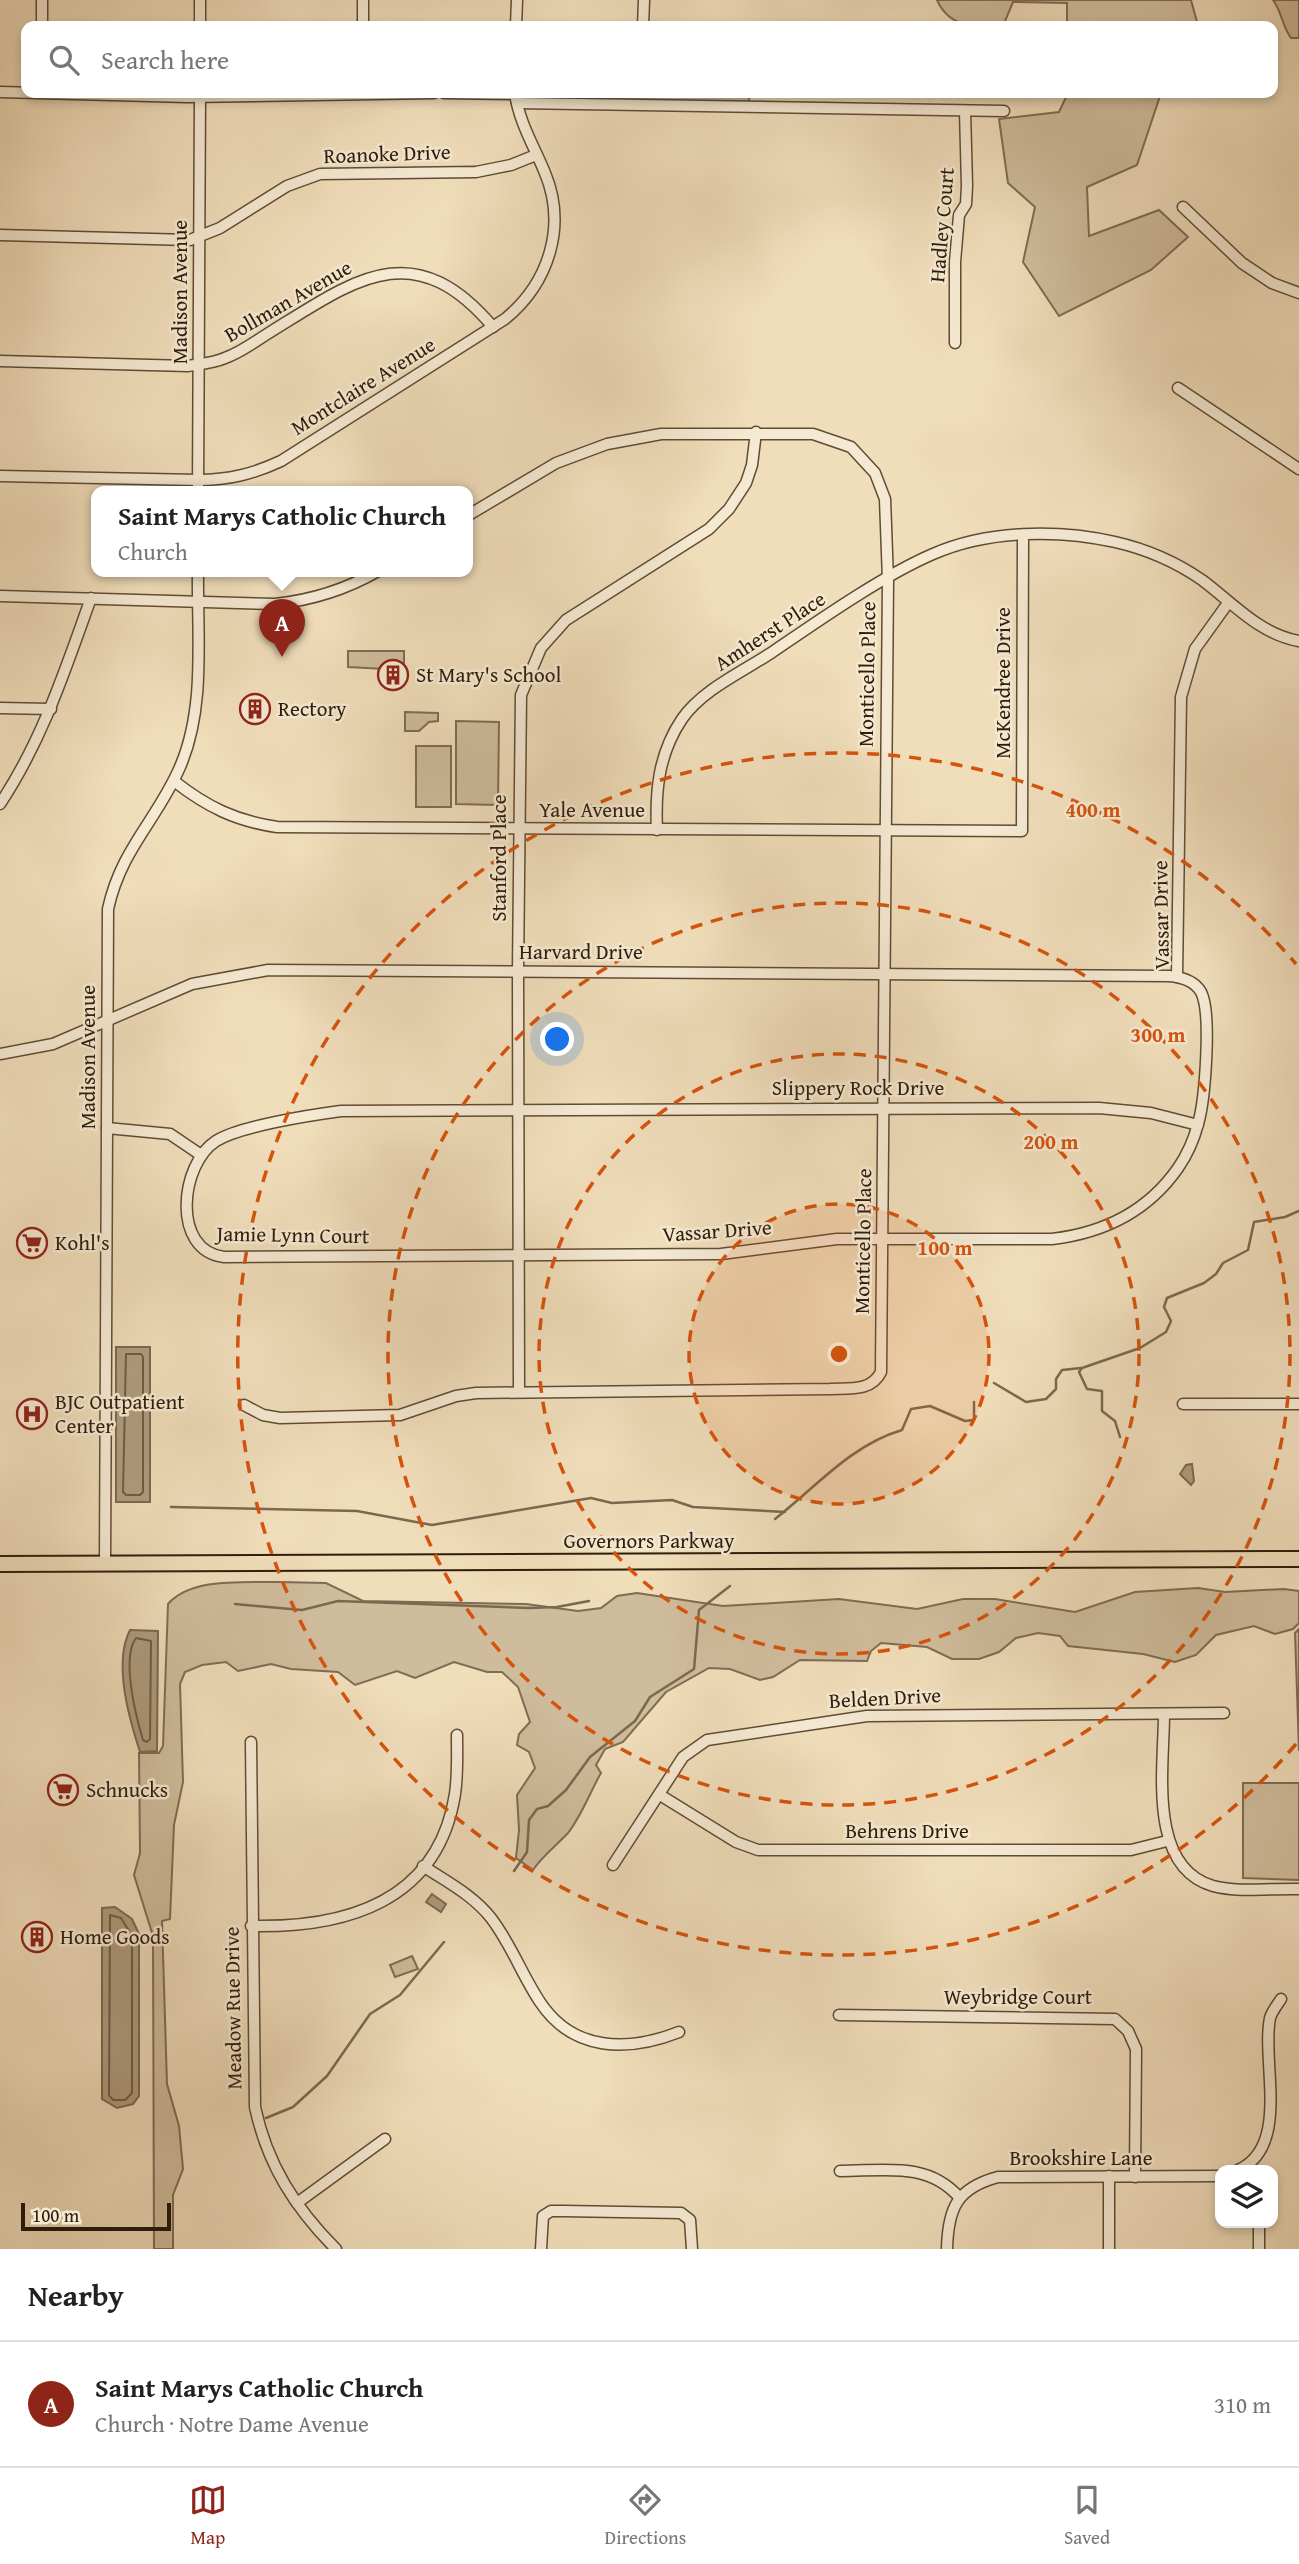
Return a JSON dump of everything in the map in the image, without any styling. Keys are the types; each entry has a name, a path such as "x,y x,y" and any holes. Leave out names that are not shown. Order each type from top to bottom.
{"main road":[{"name":"Governors Parkway","path":"0,1564 1299,1559"}],"street":[{"path":"42,0 42,21"},
{"path":"200,0 200,21"},
{"path":"363,0 363,21"},
{"path":"516,21 517,0"},
{"path":"643,0 643,21"},
{"path":"0,92 21,93"},
{"name":"Madison Avenue","path":"198,486 200,98"},
{"name":"Montclaire Avenue","path":"0,476 198,486 227,480 281,461 493,327 527,299 550,254 554,205 547,179 515,98"},
{"path":"547,98 1004,111"},
{"name":"Hadley Court","path":"956,342 956,250 959,215 966,204 967,186 965,111"},
{"name":"Roanoke Drive","path":"0,234 185,240 232,221 288,186 320,174 476,172 511,165 536,155"},
{"path":"1182,207 1242,262 1272,283 1299,293"},
{"name":"Bollman Avenue","path":"0,361 199,364 238,352 348,284 380,275 409,275 444,284 474,304 493,327"},
{"path":"1178,388 1299,469"},
{"path":"473,512 556,463 607,444 661,434 756,432"},
{"name":"Monticello Place","path":"244,1405 263,1415 280,1418 400,1415 456,1396 519,1391 830,1390 870,1385 878,1378 883,1365 888,580 885,499 868,463 851,447 829,437 756,432"},
{"name":"Stanford Place","path":"519,1391 519,711 525,681 541,648 566,620 718,522 746,483 752,465 756,432"},
{"name":"Amherst Place","path":"657,830 656,804 661,766 673,734 695,704 888,580 933,554 964,544 1023,535 1087,537 1139,549 1179,566 1273,633 1299,642"},
{"name":"McKendree Drive","path":"1022,831 1023,535"},
{"name":"Madison Avenue","path":"105,1563 107,927 113,888 130,848 174,781 194,719 198,577"},
{"path":"0,596 243,604 306,601 367,577"},
{"path":"0,804 34,748 91,598"},
{"name":"Vassar Drive","path":"517,1254 725,1254 801,1242 882,1237 1052,1239 1101,1229 1135,1211 1167,1182 1187,1153 1198,1125 1205,1073 1205,1002 1196,986 1177,977 1181,697 1195,649 1228,603"},
{"path":"0,708 51,709"},
{"name":"Yale Avenue","path":"174,781 215,810 234,818 277,827 1022,831"},
{"name":"Harvard Drive","path":"0,1054 52,1044 192,984 242,972 268,970 1177,977"},
{"name":"Slippery Rock Drive","path":"517,1110 883,1107 1123,1109 1198,1125"},
{"path":"107,1128 170,1134 201,1155 211,1145 231,1135 334,1112 517,1110"},
{"name":"Jamie Lynn Court","path":"201,1155 192,1174 188,1223 195,1242 215,1256 517,1254"},
{"path":"1182,1405 1299,1405"},
{"name":"Belden Drive","path":"613,1865 683,1757 697,1745 794,1725 867,1716 1224,1713"},
{"path":"1164,1714 1167,1841 1179,1862 1189,1873 1212,1886 1299,1889"},
{"path":"251,1926 313,1925 355,1915 388,1898 423,1866 442,1836 455,1797 457,1735"},
{"name":"Meadow Rue Drive","path":"251,1742 255,2107 266,2149 297,2203 336,2249"},
{"name":"Behrens Drive","path":"660,1795 736,1842 758,1850 1131,1850 1167,1841"},
{"path":"423,1866 483,1908 540,2002 550,2015 575,2035 604,2045 622,2046 654,2042 679,2032"},
{"path":"1246,2165 1264,2144 1270,2120 1270,2016 1281,1998"},
{"name":"Weybridge Court","path":"839,2015 1115,2019 1128,2031 1136,2049 1135,2177"},
{"path":"297,2203 386,2139"},
{"path":"840,2171 927,2173 946,2183 959,2197 949,2224 947,2249"},
{"path":"1109,2176 1109,2249"},
{"name":"Brookshire Lane","path":"959,2197 971,2188 998,2177 1215,2176"},
{"path":"541,2249 541,2219 547,2213 681,2213 690,2220 692,2249"},
{"path":"1259,2228 1259,2249"}],"shaded area":[{"path":"937,0 1191,0 1197,21 1067,21 1067,3 1013,2 1005,21 956,21 942,9"},
{"path":"1273,0 1299,0 1299,38 1291,38"},
{"path":"523,98 750,98 748,103 530,101"},
{"path":"1066,98 1159,98 1137,165 1087,187 1089,236 1159,210 1188,237 1151,270 1059,316 1023,262 1035,207 1008,183 999,119 1059,112"},
{"path":"348,651 404,651 404,670 348,667"},
{"path":"405,712 438,713 438,721 429,722 419,731 405,731"},
{"path":"456,721 499,722 498,805 456,804"},
{"path":"416,746 451,746 451,807 416,807"},
{"path":"326,1583 363,1601 526,1604 578,1611 601,1608 617,1596 637,1593 723,1606 839,1599 917,1609 963,1599 995,1599 1075,1612 1135,1592 1198,1588 1225,1592 1284,1589 1299,1591 1299,1623 1293,1629 1275,1634 1254,1626 1216,1635 1196,1655 1175,1662 1143,1654 1068,1646 1060,1636 1038,1633 1016,1638 999,1652 979,1659 952,1659 927,1647 881,1643 871,1651 867,1661 800,1660 773,1677 760,1680 730,1669 709,1668 666,1692 623,1742 605,1749 596,1765 601,1773 578,1819 533,1870 516,1858 519,1830 517,1795 535,1768 529,1752 517,1745 519,1734 530,1722 518,1687 502,1672 487,1672 454,1662 415,1678 397,1671 355,1685 338,1672 291,1669 271,1664 238,1671 226,1662 202,1665 185,1672 180,1684 183,1782 174,1825 170,1919 162,1921 167,2084 179,2126 183,2169 173,2195 173,2249 154,2249 153,1936 134,1875 140,1853 139,1753 159,1753 163,1746 168,1604 178,1595 204,1585"},
{"path":"1299,1629 1299,1751 1295,1633"},
{"path":"1243,1783 1299,1783 1299,1880 1243,1878"},
{"path":"412,1956 418,1969 395,1977 390,1965"}],"water":[{"path":"116,1347 150,1347 150,1502 116,1502"},
{"path":"1192,1464 1194,1481 1191,1485 1180,1474 1186,1465"},
{"path":"130,1630 158,1631 157,1751 140,1752 131,1723 123,1674 125,1643"},
{"path":"432,1894 446,1904 441,1912 426,1902"},
{"path":"115,1907 132,1919 139,1934 139,2096 133,2104 117,2108 102,2099 102,1908"}],"waterway":[{"path":"1120,1437 1115,1421 1102,1411 1102,1391 1087,1389 1079,1372 1082,1368 1140,1348 1166,1332 1171,1321 1164,1307 1167,1298 1204,1283 1216,1274 1223,1263 1248,1250 1254,1222 1285,1217 1299,1211"},
{"path":"994,1383 1026,1402 1046,1399 1056,1389 1056,1379 1062,1370 1081,1368"},
{"path":"775,1519 850,1456 902,1430 911,1409 930,1406 965,1421 974,1420 974,1402"},
{"path":"171,1507 357,1511 432,1525 591,1498 612,1503 672,1500 693,1507 785,1512"},
{"path":"514,1871 527,1852 529,1820 537,1809 548,1806 566,1790 590,1757 635,1721 650,1697 694,1669 699,1610 730,1586"},
{"path":"235,1604 302,1610 338,1601 528,1608 557,1607 589,1601"},
{"path":"266,2118 293,2107 327,2076 370,2014 400,1995 444,1942"}],"place":[{"name":"Saint Marys Catholic Church","path":"282,657"},
{"name":"St Mary's School","path":"393,675"},
{"name":"Rectory","path":"255,709"},
{"name":"Kohl's","path":"32,1243"},
{"name":"BJC Outpatient Center","path":"32,1414"},
{"name":"Schnucks","path":"63,1790"},
{"name":"Home Goods","path":"37,1937"}]}
